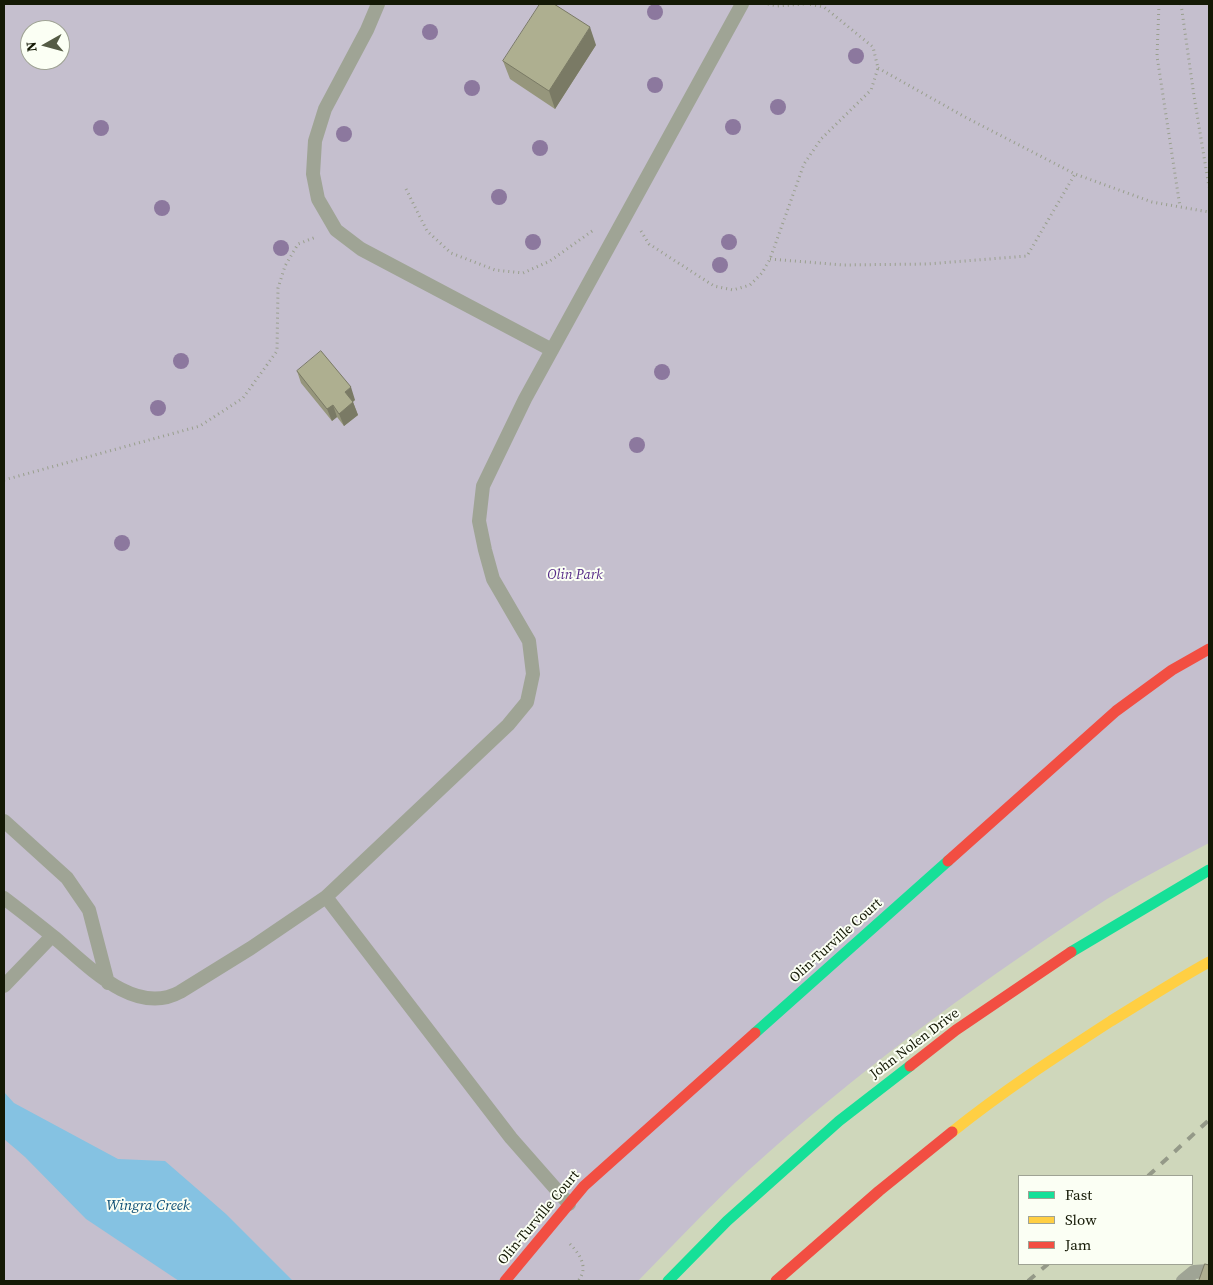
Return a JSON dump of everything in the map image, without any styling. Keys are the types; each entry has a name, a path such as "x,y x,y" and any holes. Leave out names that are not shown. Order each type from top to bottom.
{"main road":[{"name":"Olin-Turville Court","path":"505,1281 584,1186 1116,711 1154,681 1195,655 1209,649"},
{"name":"John Nolen Drive","path":"668,1281 727,1221 839,1121 956,1030 1071,952 1209,870"},
{"path":"776,1281 879,1191 977,1112 1059,1054 1180,978 1209,962"}],"lane":[{"path":"378,4 367,30 326,109 315,141 313,174 318,199 336,230 361,249 552,350"},
{"path":"4,898 108,983 133,994 154,999 170,998 251,948 326,897 508,725 527,702 533,674 529,641 493,579 479,521 483,486 525,399 742,4"},
{"path":"4,821 67,878 89,910 108,983"},
{"path":"326,897 511,1138 569,1204"},
{"path":"4,986 52,936"},
{"path":"1183,1281 1194,1272 1209,1270"}],"path":[{"path":"768,4 777,6 804,4"},
{"path":"406,190 427,231 451,253 495,270 523,273 550,261 595,228 619,228 642,231 649,244 714,286 733,290 750,285 762,273 770,259 804,164 821,139 871,90 878,68 873,47 824,7 809,4"},
{"path":"1159,4 1157,56 1180,207"},
{"path":"1181,4 1209,187"},
{"path":"878,68 965,117 1075,174 1152,202 1209,212"},
{"path":"770,259 843,265 927,264 1027,256 1075,174"},
{"path":"4,480 200,426 243,398 277,351 278,288 285,266 298,244 336,230"},
{"path":"568,1241 581,1255 584,1266 581,1278 578,1281"}],"green space":[{"name":"Olin Park","path":"4,4 1209,4 1209,843 1107,899 1019,957 891,1051 809,1117 752,1167 638,1281 4,1281"}],"water":[{"name":"Wingra Creek","path":"4,1092 14,1103 118,1159 165,1161 226,1214 293,1281 179,1281 86,1219 25,1157 4,1139"}],"building":[{"path":"540,4 554,4 590,27 549,91 503,61"},
{"path":"321,351 351,387 345,392 353,402 339,414 333,405 327,409 297,371"},
{"path":"1205,1264 1209,1265 1209,1281 1199,1281"}],"railway":[{"path":"1149,1175 1209,1120"},
{"path":"1028,1281 1047,1265"}],"traffic: fast":[{"path":"755,1033 948,861"},
{"path":"1071,952 1209,870"},
{"path":"668,1281 727,1221 839,1121 910,1066"}],"traffic: slow":[{"path":"952,1132 1010,1088 1071,1047 1209,962"}],"traffic: jam":[{"path":"948,861 1116,711 1172,670 1209,649"},
{"path":"910,1066 956,1030 1071,952"},
{"path":"505,1281 584,1186 755,1033"},
{"path":"776,1281 879,1191 952,1132"}]}
